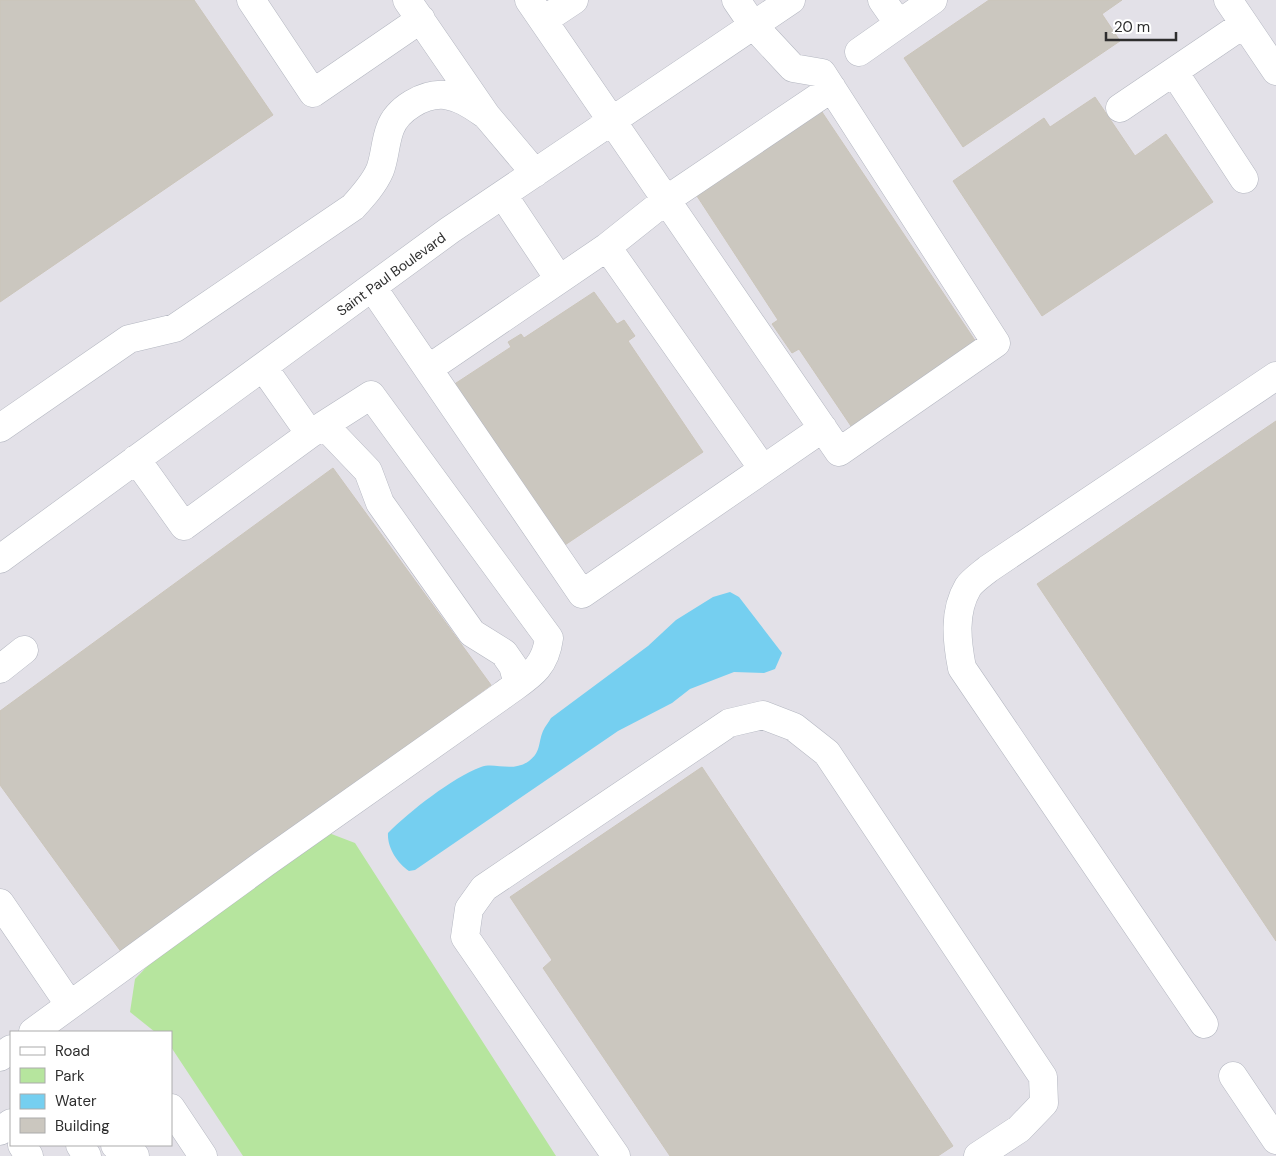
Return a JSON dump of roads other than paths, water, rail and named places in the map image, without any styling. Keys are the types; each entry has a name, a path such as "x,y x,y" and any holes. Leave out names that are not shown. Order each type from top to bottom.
{"street":[{"path":"251,0 313,93 414,10 486,115 535,173"},
{"path":"574,0 537,10 839,452 996,344 822,73 793,68 753,26 736,0"},
{"name":"Saint Paul Boulevard","path":"0,559 372,287 535,173 791,0"},
{"path":"882,0 898,23"},
{"path":"859,52 933,0"},
{"path":"1228,0 1276,72"},
{"path":"1120,108 1244,24"},
{"path":"1174,72 1244,179"},
{"path":"428,368 607,247 666,200 832,88"},
{"path":"0,428 129,339 175,328 354,207 368,190 380,169 390,127 400,112 418,100 444,95 466,101 486,115"},
{"path":"503,195 559,279"},
{"path":"607,247 763,469"},
{"path":"372,287 582,594 823,428"},
{"path":"263,367 317,429 368,471 380,503 472,633 504,653 513,666 518,684"},
{"path":"1204,1024 962,668 956,635 960,610 968,587 988,569 1276,376"},
{"path":"34,1031 69,1004 518,684 533,672 547,655 549,638 371,395 317,429 184,526 136,459"},
{"path":"0,669 24,650"},
{"path":"616,1156 465,937 469,909 484,888 729,723 763,715 794,727 827,753 1043,1077 1044,1103 1019,1129 978,1156"},
{"path":"0,902 69,1004"},
{"path":"1233,1076 1276,1140"},
{"path":"172,1110 203,1156"},
{"path":"21,1146 29,1156"},
{"path":"119,1146 128,1148 135,1156"}],"water":[{"path":"730,592 739,597 782,653 775,669 764,673 734,672 690,689 672,703 618,731 415,870 409,871 397,859 389,844 388,833 419,805 457,779 481,767 510,767 529,761 536,754 543,731 551,718 648,646 676,620 713,597"}]}
